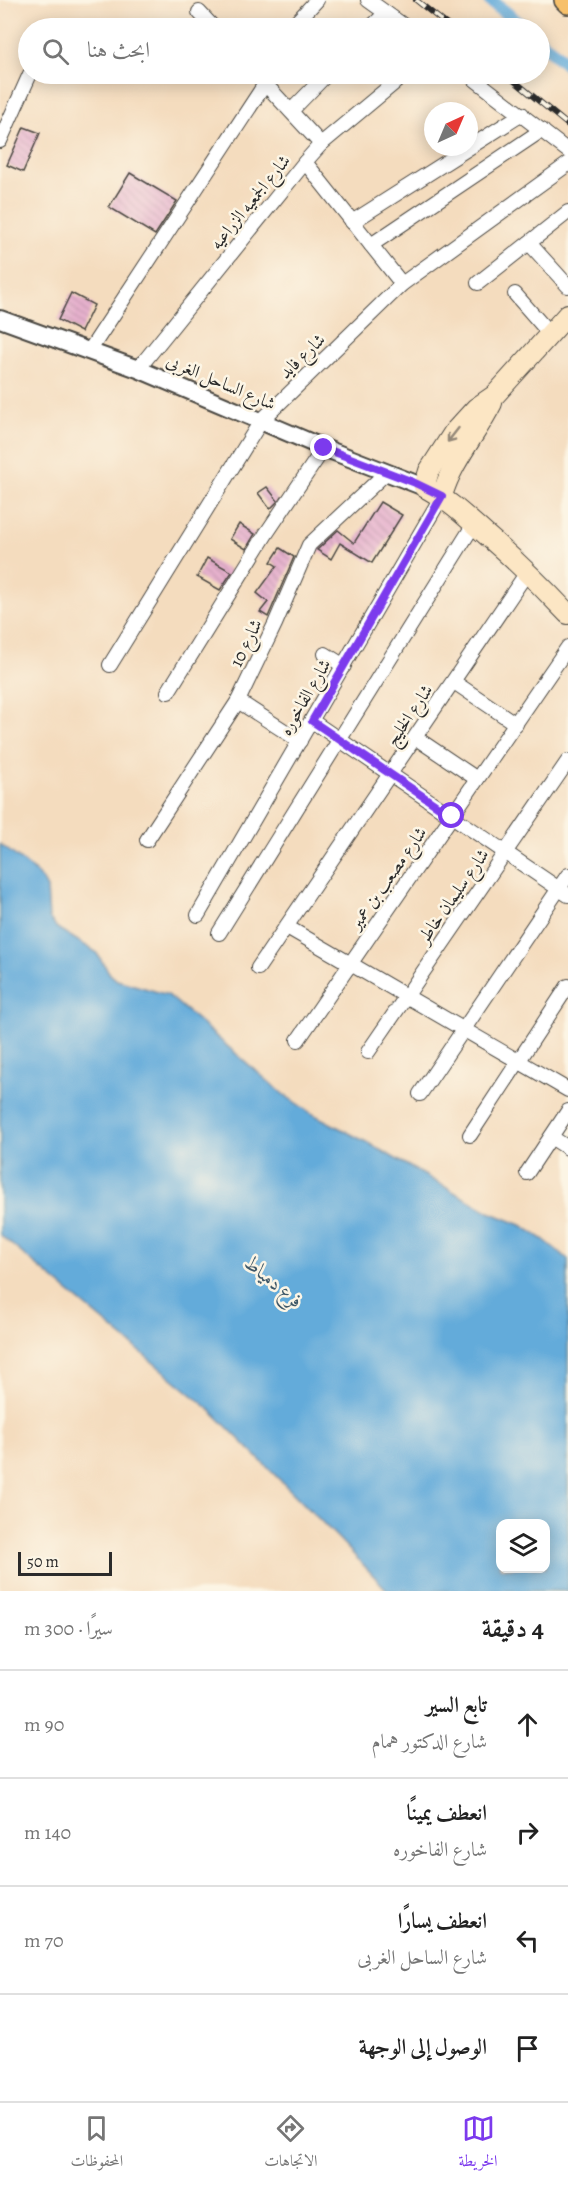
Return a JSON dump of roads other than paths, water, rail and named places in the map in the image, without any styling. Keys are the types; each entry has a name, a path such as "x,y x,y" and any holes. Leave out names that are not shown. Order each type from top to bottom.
{"main road":[{"path":"568,314 495,395 476,408 454,432 429,471 424,487 442,496 528,571 568,614"},
{"path":"442,496 456,461 483,419 495,395"}],"street":[{"path":"300,18 317,0"},
{"path":"368,0 394,18"},
{"path":"199,12 205,18"},
{"path":"380,18 386,12"},
{"path":"0,141 26,84"},
{"path":"90,350 258,84"},
{"path":"266,84 321,144"},
{"path":"291,111 317,84"},
{"name":"شارع الجمعيه الزراعيه","path":"138,369 321,144 393,84"},
{"path":"482,84 568,151"},
{"path":"352,222 522,114"},
{"path":"371,245 543,130"},
{"path":"305,162 402,284"},
{"name":"شارع فايد","path":"110,665 261,421 402,284 568,164"},
{"path":"478,284 568,212"},
{"path":"528,243 568,286"},
{"path":"515,294 550,334"},
{"name":"شارع الساحل الغربى","path":"0,319 138,369 324,448 424,487"},
{"path":"168,692 266,534 324,448"},
{"name":"شارع 10","path":"147,840 238,701 309,545 387,472"},
{"name":"شارع الفاخوره","path":"198,915 442,496"},
{"path":"219,933 474,524"},
{"name":"شارع الخليج","path":"258,969 528,571"},
{"name":"شارع مصعب بن عمير","path":"298,1040 568,647"},
{"path":"325,654 344,666"},
{"path":"454,682 516,723"},
{"path":"238,701 300,741"},
{"path":"312,721 563,891"},
{"path":"416,738 477,779"},
{"name":"شارع سليمان خاطر","path":"368,1052 568,761"},
{"path":"420,1094 463,1029 563,891 568,875"},
{"path":"287,927 568,1090"},
{"path":"470,1135 568,986"},
{"path":"527,1173 568,1112"},
{"path":"551,1137 568,1148"}],"water":[{"name":"فرع دمياط","path":"0,844 42,879 47,888 49,918 57,928 96,952 110,974 117,980 168,995 283,1094 311,1113 489,1212 521,1225 568,1259 568,1591 388,1591 208,1408 0,1235"}],"waterway":[{"path":"490,0 512,18"},
{"path":"550,50 568,65"}],"railway":[{"path":"416,0 438,18"},
{"path":"518,84 568,125"}]}
